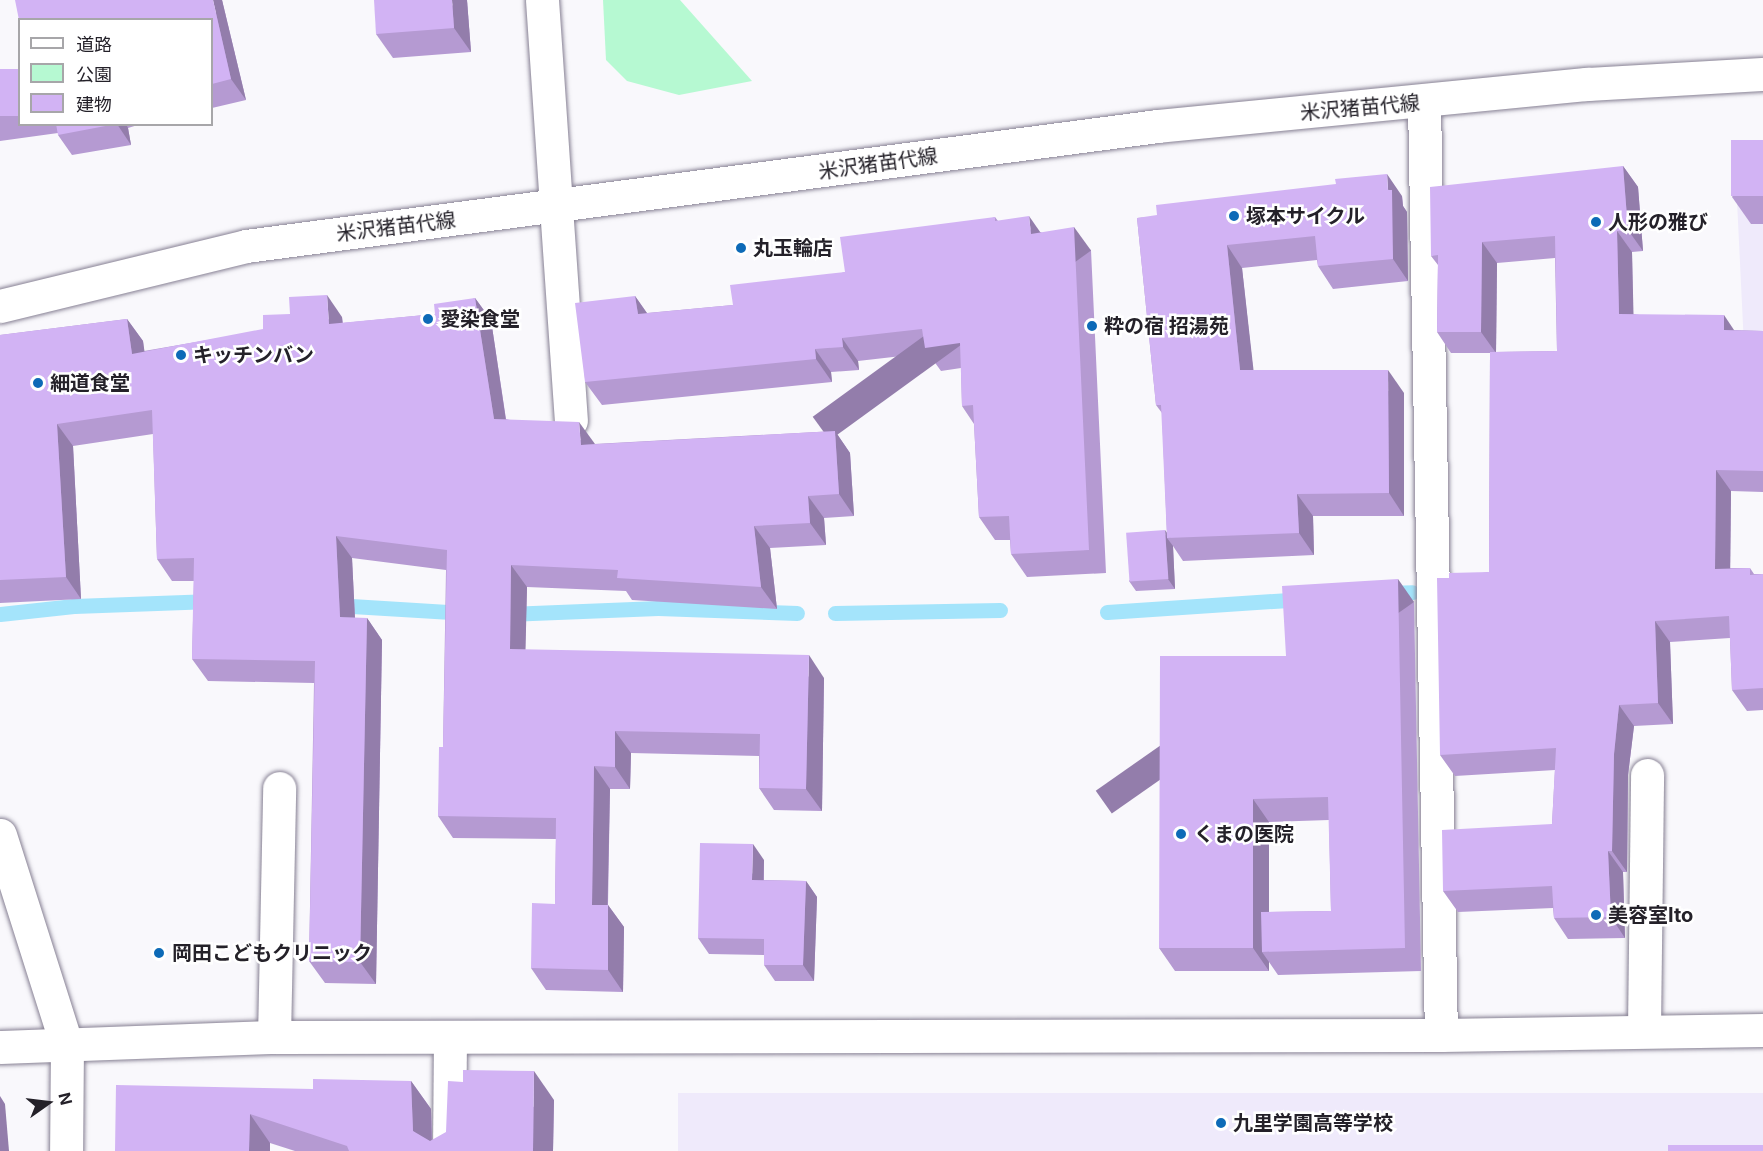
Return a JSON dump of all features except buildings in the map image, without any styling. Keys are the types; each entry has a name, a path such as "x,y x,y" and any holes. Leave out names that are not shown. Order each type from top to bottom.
{"street":[{"path":"542,0 571,420"},
{"name":"米沢猪苗代線","path":"0,306 246,246 556,207 1157,126 1424,102 1587,84 1763,74"},
{"path":"1424,102 1441,1035"},
{"path":"1644,1029 1647,775"},
{"path":"274,1037 279,788"},
{"path":"0,835 67,1046 66,1151"},
{"path":"0,1047 274,1037 1441,1035 1644,1029 1763,1030"},
{"path":"449,1151 450,1038"}],"shaded area":[{"path":"1735,159 1763,159 1763,430 1748,429"},
{"name":"九里学園高等学校","path":"678,1093 1763,1093 1763,1151 678,1151"}],"green space":[{"path":"603,0 680,0 752,81 679,95 627,81 606,60"}],"waterway":[{"path":"1388,593 1412,592"},
{"path":"1107,612 1301,599"},
{"path":"0,614 74,606 212,601"},
{"path":"335,605 464,613"},
{"path":"506,614 658,608 797,613"},
{"path":"835,613 1000,610"}],"place":[{"name":"塚本サイクル","path":"1234,216"},
{"name":"人形の雅び","path":"1596,222"},
{"name":"丸玉輪店","path":"741,248"},
{"name":"愛染食堂","path":"428,319"},
{"name":"粋の宿 招湯苑","path":"1092,326"},
{"name":"キッチンバン","path":"181,355"},
{"name":"細道食堂","path":"38,383"},
{"name":"くまの医院","path":"1181,834"},
{"name":"美容室Ito","path":"1596,915"},
{"name":"岡田こどもクリニック","path":"159,953"},
{"name":"九里学園高等学校","path":"1221,1123"}]}
